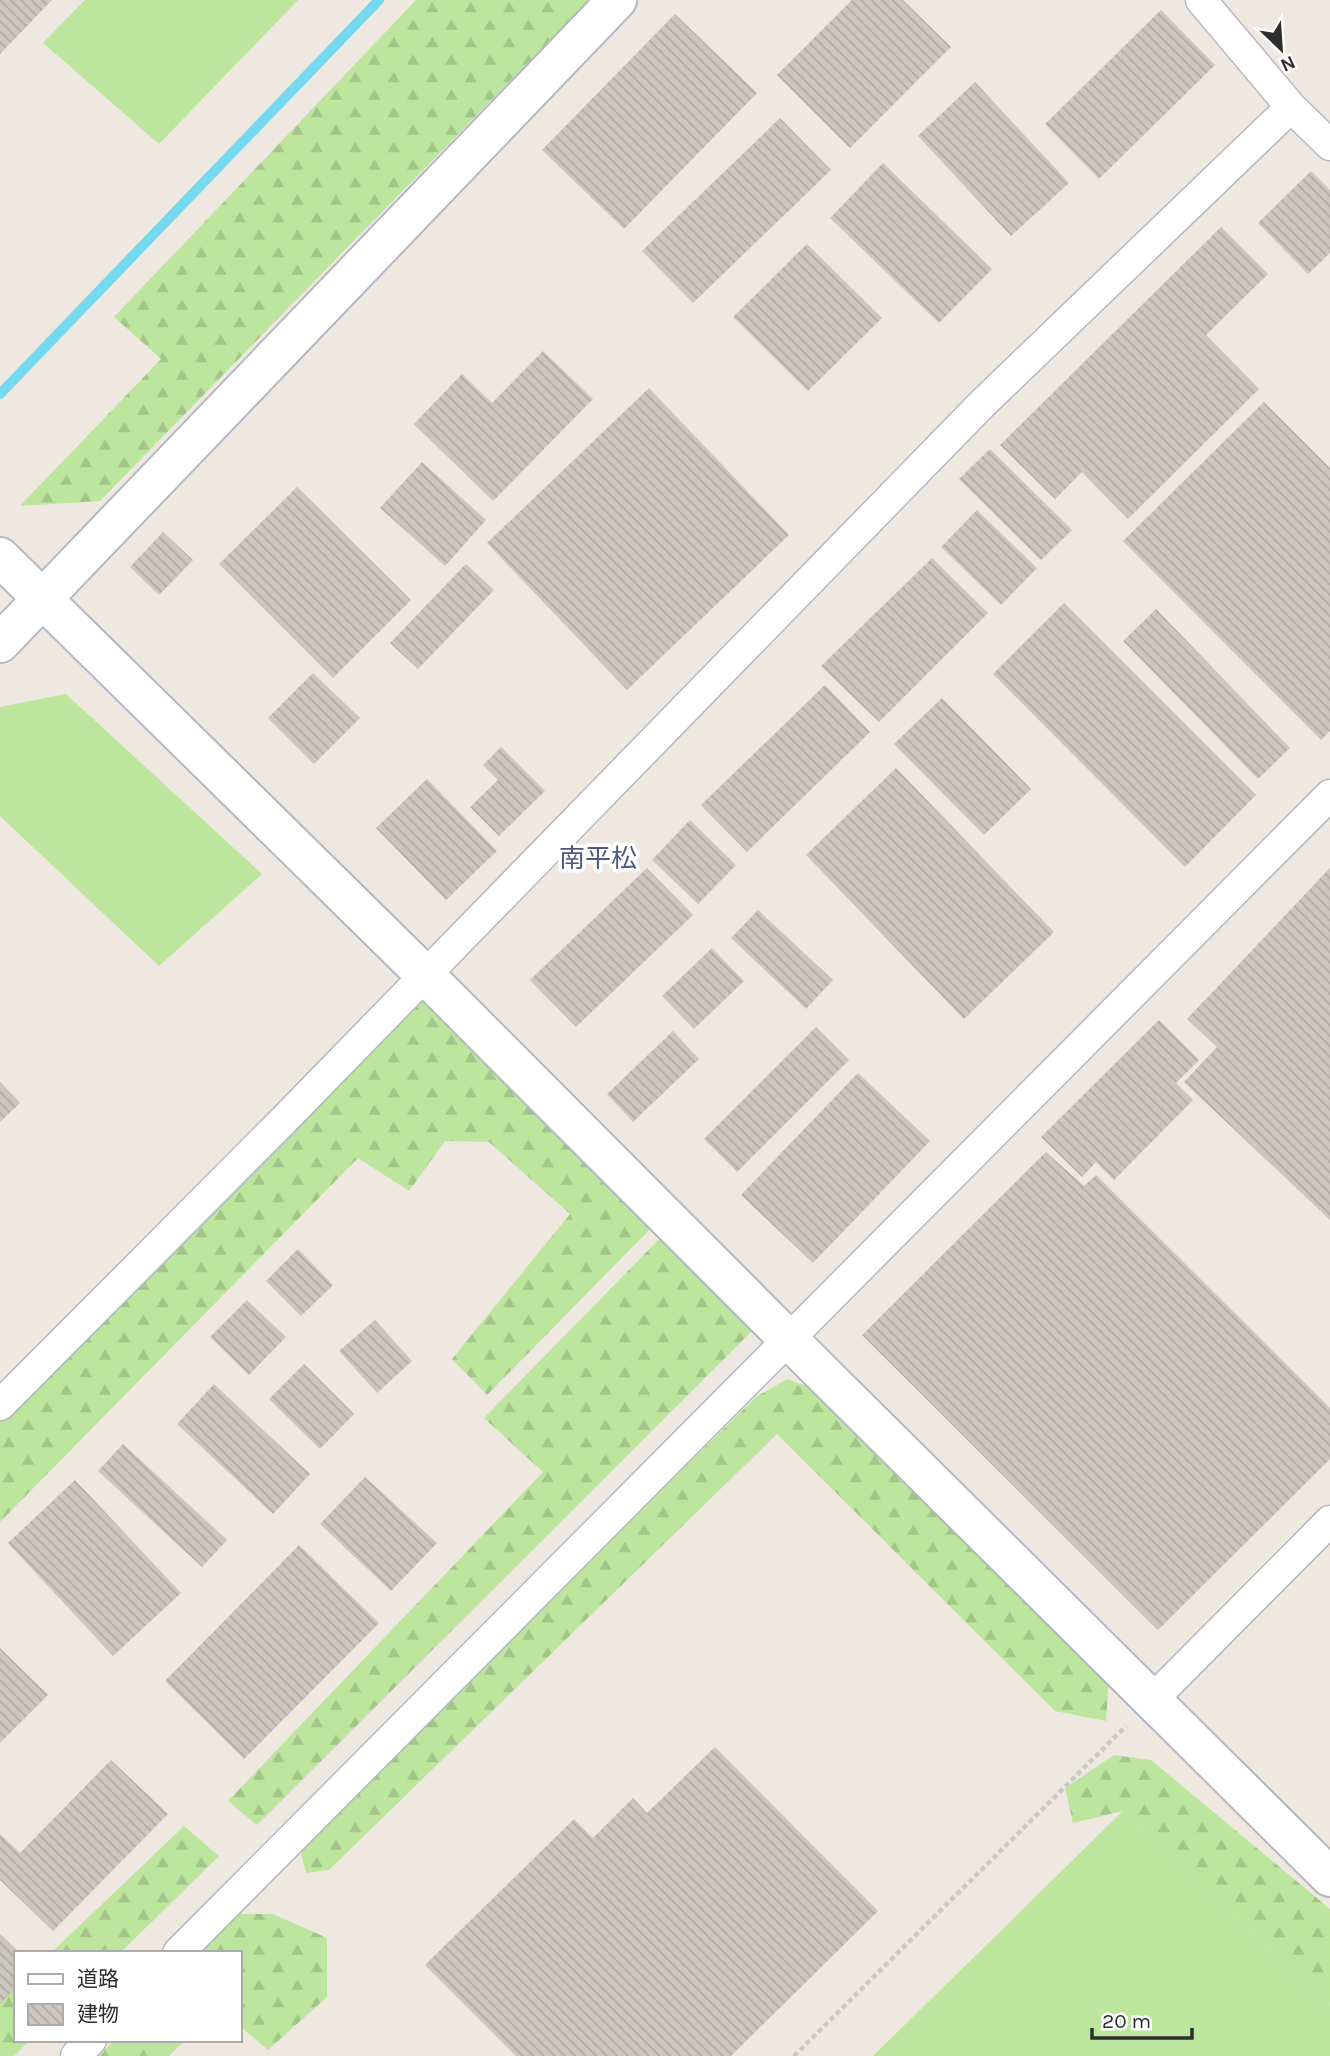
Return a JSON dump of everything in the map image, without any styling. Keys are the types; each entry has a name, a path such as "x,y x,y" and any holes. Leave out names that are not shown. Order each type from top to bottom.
{"street":[{"path":"0,643 617,0"},
{"path":"1201,0 1291,107 1330,145"},
{"path":"0,1405 281,1123 982,404 1291,107"},
{"path":"0,556 425,975 1330,1877"},
{"path":"180,1951 1330,795"},
{"path":"1151,1701 1330,1521"},
{"path":"76,2056 89,2042"}],"path":[{"path":"794,2056 1151,1701"}],"green space":[{"path":"85,0 298,0 159,144 43,43"},
{"path":"416,0 589,0 100,501 20,506 161,359 114,317"},
{"path":"66,694 262,874 159,966 0,816 0,707"},
{"path":"425,975 664,1215 487,1395 452,1359 570,1214 489,1142 445,1141 409,1191 358,1158 0,1522 0,1405"},
{"path":"667,1231 759,1324 257,1825 228,1801 543,1472 484,1418"},
{"path":"787,1379 812,1388 1109,1677 1106,1721 1055,1711 777,1434 329,1870 306,1873 299,1845 756,1397"},
{"path":"1114,1755 1151,1760 1330,1909 1330,2005 1123,1811 1073,1823 1065,1788"},
{"path":"1123,1811 1330,2005 1330,2056 873,2056"},
{"path":"184,1826 219,1856 122,1951 53,1951"},
{"path":"239,1914 273,1914 327,1938 327,1997 268,2050 242,2028 242,1951 202,1951"},
{"path":"14,1988 14,2042 28,2042 14,2056 0,2056 0,2001"},
{"path":"112,2042 183,2042 169,2056 99,2056"}],"building":[{"path":"0,0 52,0 0,54"},
{"path":"852,0 903,0 951,47 850,148 777,75"},
{"path":"1161,10 1215,65 1099,179 1045,124"},
{"path":"675,14 757,93 624,229 542,150"},
{"path":"975,82 1069,183 1011,236 918,136"},
{"path":"780,118 831,170 693,303 642,251"},
{"path":"883,163 992,269 939,323 830,218"},
{"path":"1311,171 1330,190 1330,253 1308,274 1258,223"},
{"path":"1221,227 1268,274 1206,335 1259,389 1128,519 1082,472 1055,499 1000,445"},
{"path":"807,244 882,318 808,391 733,317"},
{"path":"543,351 593,399 493,501 414,424 462,374 492,403"},
{"path":"649,388 789,535 627,690 487,543"},
{"path":"1264,402 1330,468 1330,731 1321,740 1123,541"},
{"path":"990,449 1072,530 1041,560 959,479"},
{"path":"422,462 486,520 445,566 380,508"},
{"path":"297,487 411,600 333,678 219,564"},
{"path":"977,510 1037,568 1001,605 941,547"},
{"path":"163,532 193,560 159,595 130,567"},
{"path":"932,558 988,613 879,722 821,666"},
{"path":"466,564 494,590 418,669 390,643"},
{"path":"1064,603 1256,795 1185,867 993,674"},
{"path":"1156,609 1290,748 1258,779 1123,641"},
{"path":"313,673 360,718 314,764 268,718"},
{"path":"825,685 870,732 747,852 701,805"},
{"path":"942,698 1031,789 984,835 894,744"},
{"path":"501,747 545,791 499,836 470,807 498,780 483,765"},
{"path":"896,768 1054,932 964,1019 806,855"},
{"path":"427,779 497,851 446,900 376,828"},
{"path":"690,820 736,865 698,904 652,860"},
{"path":"647,868 693,915 576,1027 530,980"},
{"path":"1330,868 1330,1220 1184,1082 1217,1047 1187,1019"},
{"path":"758,910 833,980 806,1009 731,938"},
{"path":"712,948 744,981 694,1029 662,996"},
{"path":"1159,1020 1199,1060 1176,1083 1193,1100 1114,1180 1096,1162 1082,1177 1041,1137"},
{"path":"816,1027 849,1060 737,1172 704,1139"},
{"path":"673,1031 699,1059 633,1122 607,1094"},
{"path":"858,1073 930,1141 813,1263 741,1195"},
{"path":"0,1082 20,1103 0,1122"},
{"path":"1046,1152 1084,1186 1096,1175 1330,1408 1330,1459 1158,1630 862,1335"},
{"path":"298,1249 333,1285 301,1316 266,1281"},
{"path":"247,1300 286,1337 249,1375 210,1337"},
{"path":"375,1320 412,1361 377,1393 339,1351"},
{"path":"304,1364 354,1414 320,1449 269,1399"},
{"path":"214,1384 310,1474 273,1514 177,1424"},
{"path":"123,1444 227,1540 202,1567 98,1471"},
{"path":"365,1477 437,1543 391,1591 320,1524"},
{"path":"75,1480 181,1593 113,1656 8,1543"},
{"path":"299,1545 379,1623 244,1759 165,1681"},
{"path":"0,1648 48,1695 0,1743"},
{"path":"715,1747 878,1911 731,2056 516,2056 425,1965 574,1819 593,1838 633,1798 647,1813"},
{"path":"111,1760 168,1814 53,1931 0,1880 0,1834 20,1853"},
{"path":"0,1934 18,1951 14,1951 14,1990 0,2004"}],"waterway":[{"path":"0,394 379,0"}],"district":[{"name":"南平松","path":"598,858"}]}
